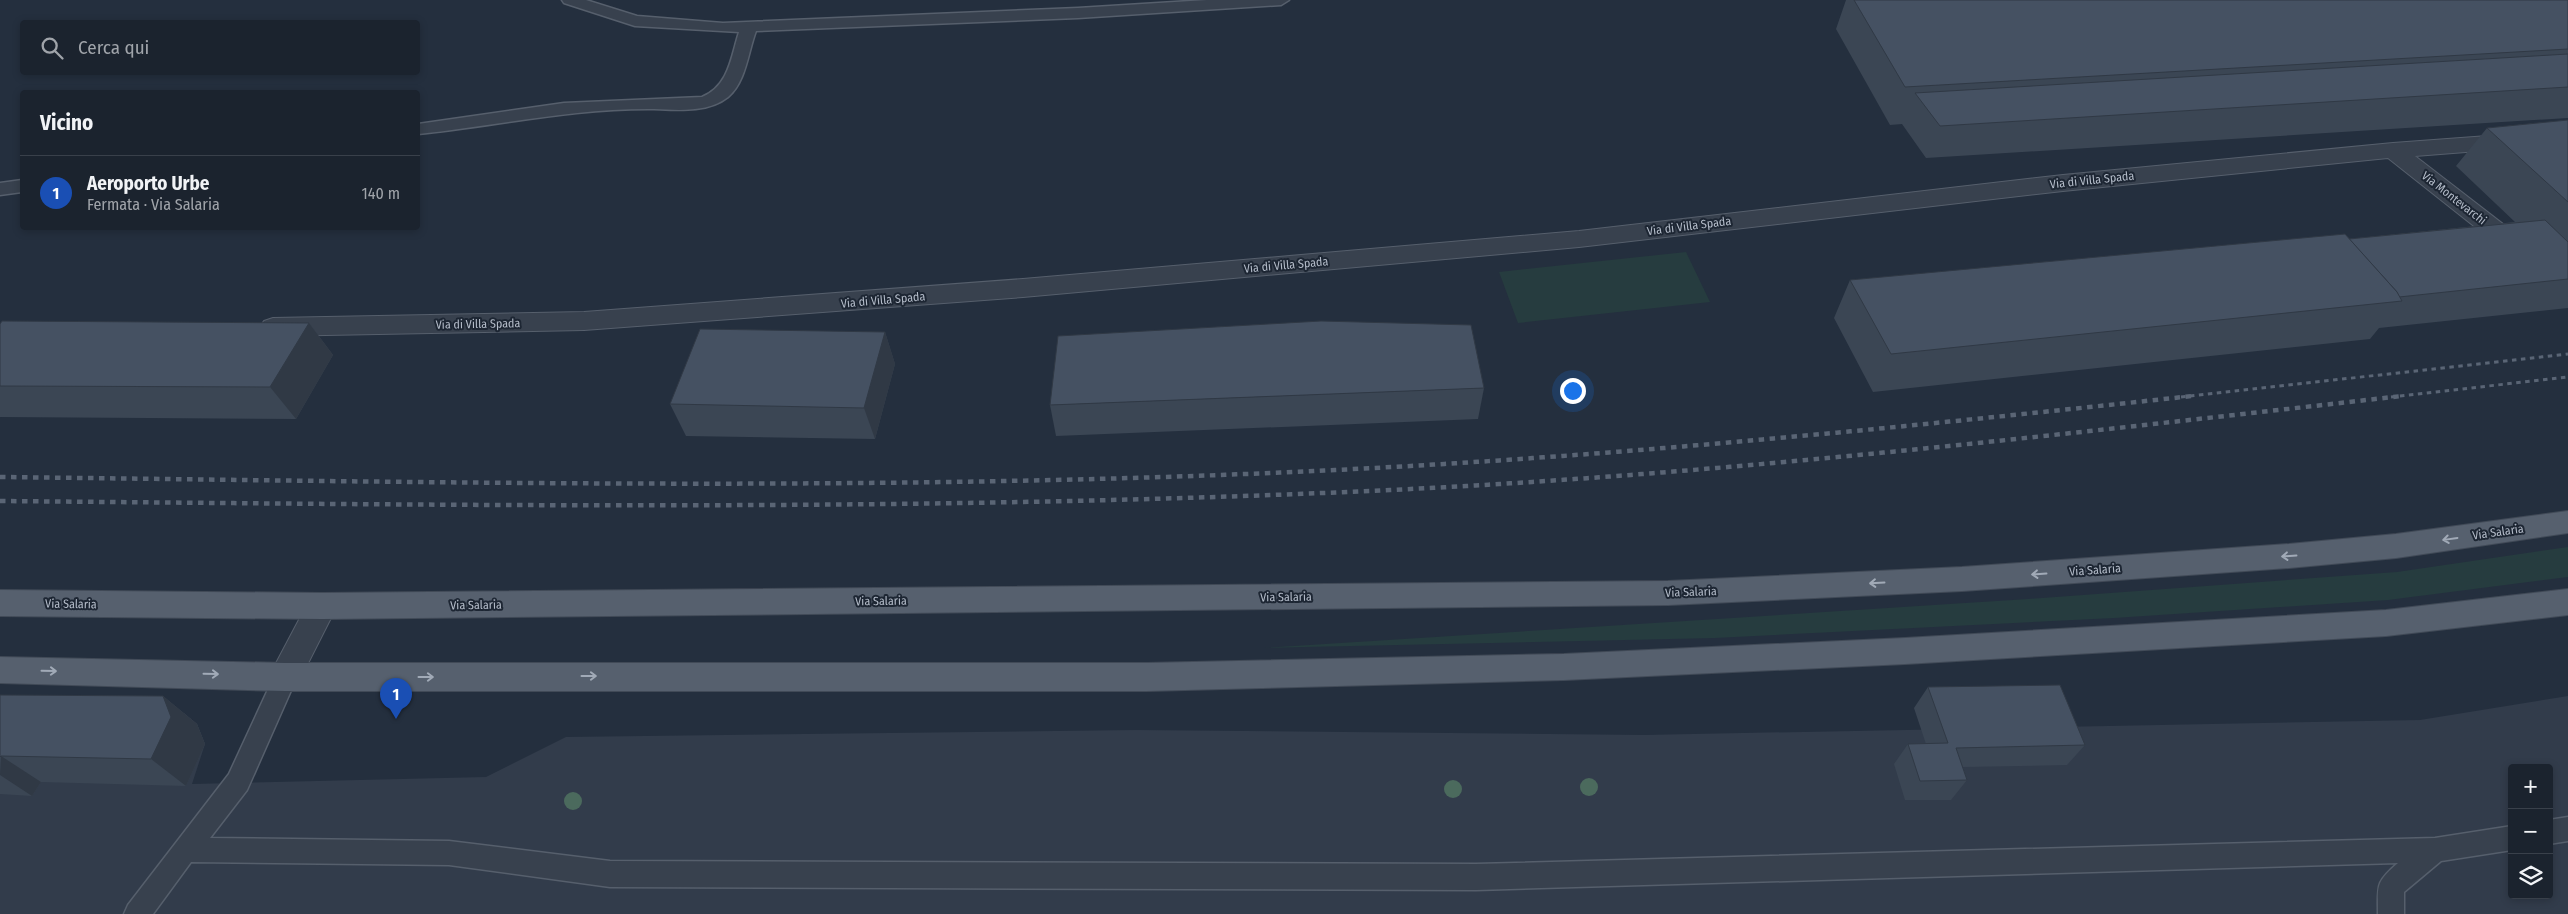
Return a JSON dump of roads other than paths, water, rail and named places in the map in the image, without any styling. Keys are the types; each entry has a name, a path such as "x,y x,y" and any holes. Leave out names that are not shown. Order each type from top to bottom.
{"main road":[{"name":"Via Salaria","path":"0,603 322,606 1668,593 1962,579 2289,556 2396,546 2568,522"},
{"path":"0,670 285,677 1147,677 1564,667 1915,651 2357,625 2568,602"}],"street":[{"name":"Via di Villa Spada","path":"251,327 584,321 1023,288 1579,239 2063,183 2393,150 2568,137"},
{"name":"Via Montevarchi","path":"2393,150 2541,266 2568,267"},
{"path":"285,677 322,606"}],"lane":[{"path":"570,0 634,21 723,28 1178,8 1281,0"},
{"path":"420,129 467,121 616,104 710,102 724,92 733,80 749,28"},
{"path":"0,189 20,186"},
{"path":"137,914 238,782 285,677"},
{"path":"2553,831 2568,829"},
{"path":"185,850 450,853 610,874 1446,877 2435,850 2508,839"},
{"path":"2391,914 2391,886 2435,850"}],"railway":[{"path":"2181,397 2568,354"},
{"path":"2391,397 2568,377"},
{"path":"0,477 668,484 1001,481 1168,477 1442,464 1657,449 1978,419 2192,396"},
{"path":"0,501 522,505 869,504 1043,502 1390,490 1644,474 1770,463 2023,438 2402,396"}],"place":[{"name":"Aeroporto Urbe","path":"396,719"}]}
